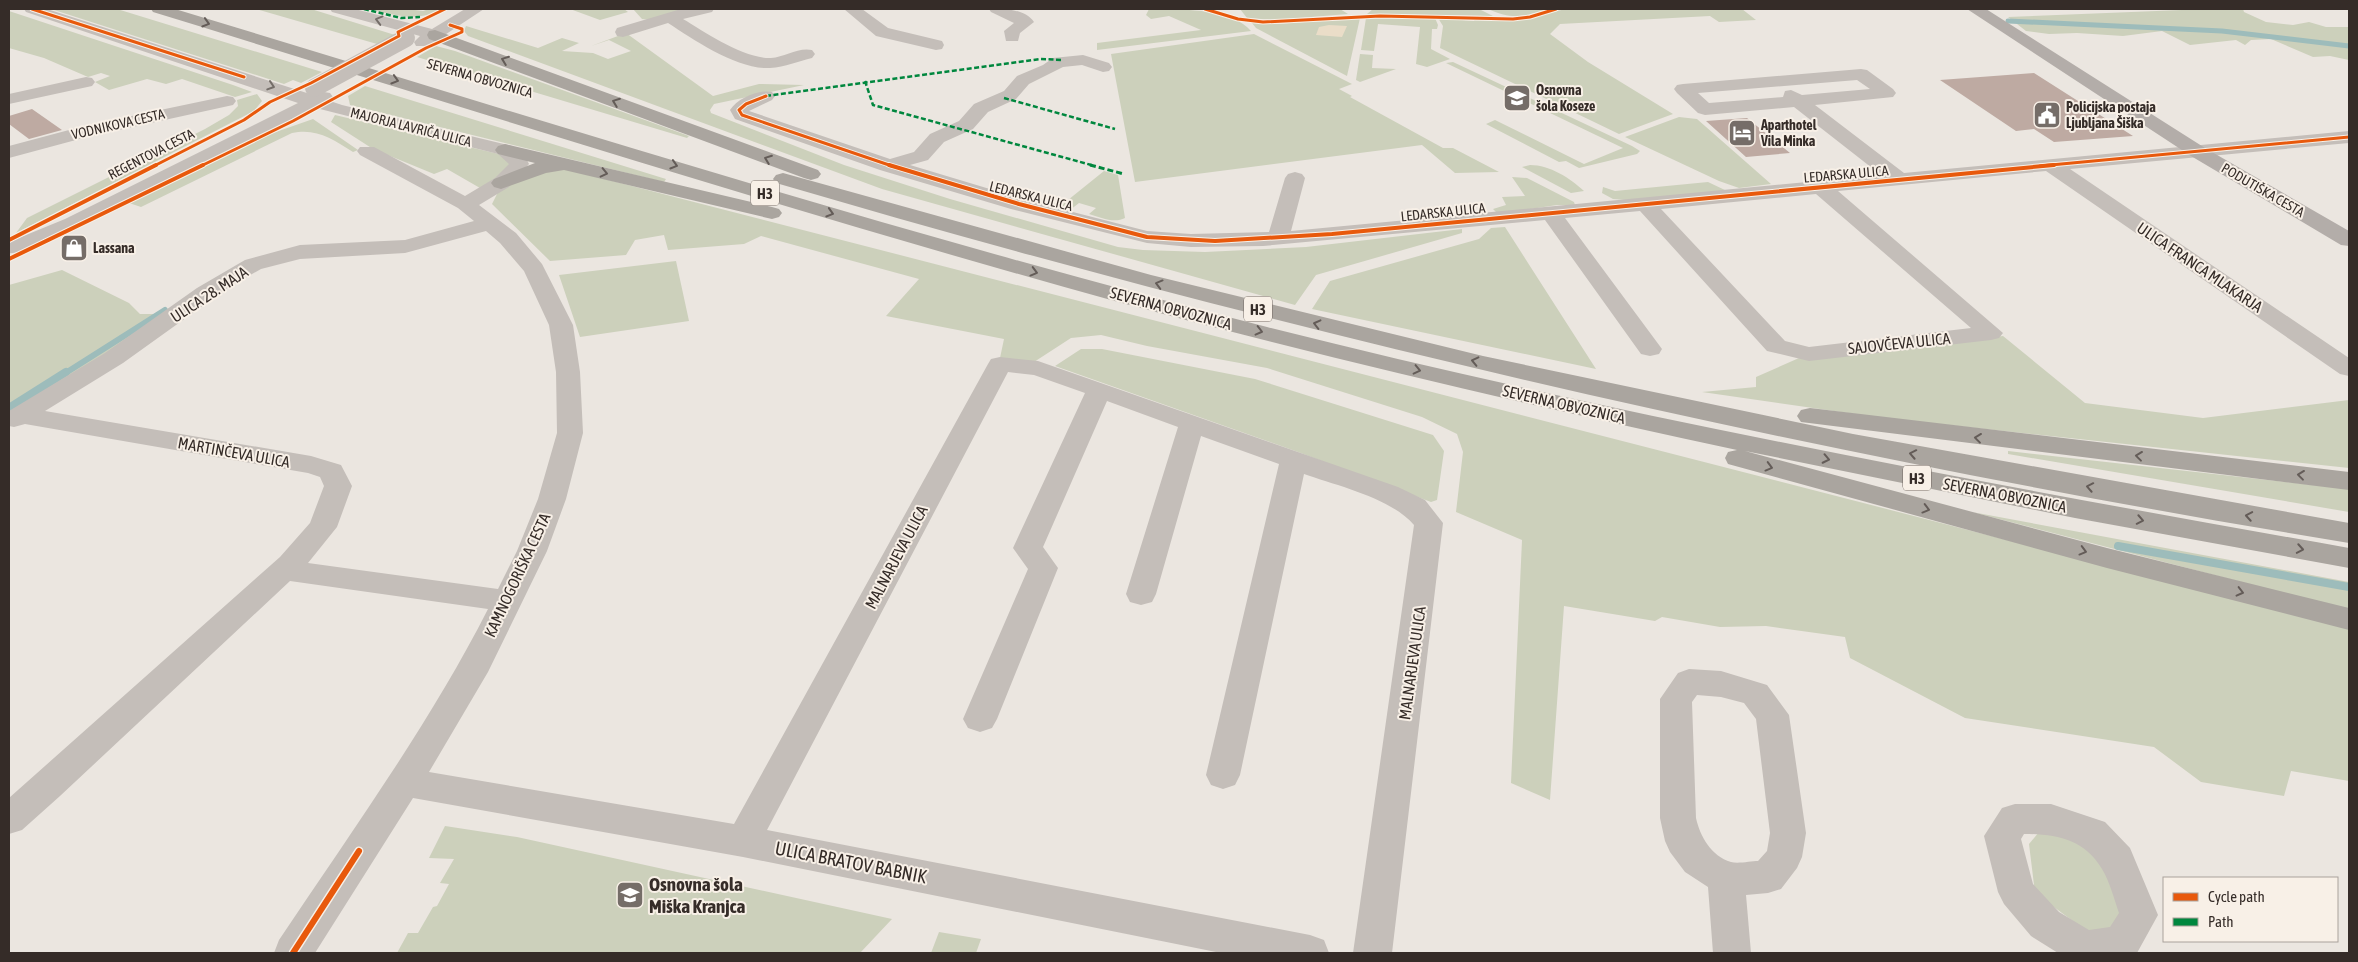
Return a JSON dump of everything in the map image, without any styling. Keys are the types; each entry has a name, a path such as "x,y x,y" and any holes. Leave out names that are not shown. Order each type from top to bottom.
{"highway":[{"name":"SEVERNA OBVOZNICA","path":"159,9 892,232 991,250 1522,372 1937,458 2349,533"},
{"name":"SEVERNA OBVOZNICA","path":"208,9 446,79"},
{"path":"421,37 927,214 991,250"},
{"name":"SEVERNA OBVOZNICA","path":"573,117 991,250 1269,334 1487,386 1862,467 2349,558"},
{"path":"505,150 905,248 991,250"},
{"path":"501,183 542,167 571,165"},
{"path":"1522,372 1592,375 1674,392 1821,418 2349,481"},
{"path":"1487,386 1555,414 1702,448 2116,560 2349,619"}],"main road":[{"name":"PODUTIŠKA CESTA","path":"1975,9 2198,152 2349,240"}],"street":[{"name":"MAJORJA LAVRIČA ULICA","path":"32,9 505,150"},
{"path":"338,9 421,37"},
{"path":"421,37 460,9"},
{"path":"315,94 476,9"},
{"path":"852,9 882,32 936,45"},
{"path":"997,9 1026,22 1012,31 1012,37"},
{"path":"623,32 695,10"},
{"path":"669,17 712,43 757,61 768,63 806,54"},
{"path":"887,166 921,156 937,138 966,125 980,108 1010,95 1023,80 1049,69 1059,62 1083,60 1103,67"},
{"path":"1860,74 1887,93 1705,109 1682,89 1773,81 1860,74"},
{"path":"1773,81 1900,180"},
{"path":"9,99 86,82"},
{"name":"REGENTOVA CESTA","path":"11,249 72,223 315,94"},
{"name":"LEDARSKA ULICA","path":"766,96 746,104 739,110 742,115 887,166 995,199 1148,237 1177,239 1278,238 1551,214 2349,137"},
{"name":"VODNIKOVA CESTA","path":"9,152 101,128 227,101"},
{"path":"465,204 501,183 519,164 516,158 505,150"},
{"name":"KAMNOGORIŠKA CESTA","path":"293,953 404,782 472,672 532,551 548,508 570,433 568,372 561,324 534,269 508,238 465,204 367,151"},
{"name":"ULICA FRANCA MLAKARJA","path":"2050,165 2349,369"},
{"path":"1278,238 1295,178"},
{"name":"SAJOVČEVA ULICA","path":"1646,204 1776,346 1798,353 1809,354 1991,333 1820,187"},
{"path":"1551,214 1650,349"},
{"name":"ULICA 28. MAJA","path":"15,418 127,350 233,275 266,259 296,251 329,248 391,248 417,244 491,223"},
{"name":"MALNARJEVA ULICA","path":"743,841 1000,364 1038,368 1294,459 1405,501 1420,511 1429,523 1373,953"},
{"path":"980,718 1043,568 1028,548 1099,390"},
{"name":"MARTINČEVA ULICA","path":"9,819 48,786 284,570 323,527 338,486 331,472 310,465 15,418"},
{"path":"1140,594 1192,423"},
{"path":"1223,774 1294,459"},
{"path":"284,570 507,601"},
{"path":"1689,682 1721,684 1755,694 1772,715 1788,833 1784,857 1768,877 1726,879 1698,861 1683,841 1678,818 1676,699 1689,682"},
{"name":"ULICA BRATOV BABNIK","path":"404,782 743,841 1301,952"},
{"path":"1726,879 1732,953"}],"green space":[{"path":"51,9 117,9 322,72 301,83 293,80 284,84"},
{"path":"256,9 311,9 395,35 377,44"},
{"path":"370,9 423,11 443,9 416,17 398,16"},
{"path":"570,9 624,9 628,12 600,20"},
{"path":"633,9 682,9 681,12 651,20 642,19"},
{"path":"1149,9 1203,11 1218,14 1242,23 1251,31 1097,50 1097,43 1201,30 1169,16 1151,19 1146,15"},
{"path":"1240,9 1340,9 1348,14 1274,20 1247,18"},
{"path":"1373,9 1479,9 1493,16 1367,14"},
{"path":"1488,9 1548,9 1531,14 1511,16"},
{"path":"1565,9 1742,9 1756,20 1719,22 1710,16 1560,24 1550,34 1588,62 1673,114 1619,134 1440,48 1443,26 1438,18 1474,21 1475,19 1528,19"},
{"path":"2243,9 2244,12 2266,22 2293,25 2309,22 2326,27 2349,27 2349,60 2330,56 2313,57 2271,39 2251,40 2245,45 2236,40 2190,45 2162,31 2123,36 2077,33 2049,34 2026,31 2008,17"},
{"path":"9,11 252,92 235,97 182,79 166,84 147,79 109,90 95,82 110,76 101,73 88,77 44,58 9,48"},
{"path":"1360,18 1347,76 1256,28 1252,23 1277,24"},
{"path":"1366,18 1435,18 1438,25 1437,29 1432,29 1431,49 1450,59 1427,67 1416,64 1420,27 1378,24 1374,51 1361,50"},
{"path":"466,26 538,48 562,38 579,43 562,51 593,53 608,59 631,51 609,40 591,46 626,33 713,96 759,84 804,85 714,104 710,110 711,113 844,165 950,199 1118,247 1143,250 1205,252 1306,247 1462,229 1462,233 1316,275 1295,305 882,189 468,36 464,31"},
{"path":"1254,34 1352,84 1339,89 1352,96 1350,97 1443,148 1453,148 1499,172 1455,173 1422,145 1135,182 1111,54"},
{"path":"436,46 455,51 689,136 687,138 417,57"},
{"path":"1360,54 1373,55 1372,68 1396,69 1360,82 1356,80"},
{"path":"1453,62 1640,151 1637,154 1579,168 1566,161 1559,162 1486,124 1495,120 1584,164 1623,148 1446,63"},
{"path":"365,86 666,179 664,182 350,105 348,96"},
{"path":"257,94 262,101 254,111 16,233 27,218 205,129 229,115 238,106 237,100"},
{"path":"335,115 507,156 516,165 480,188 447,169 434,174 373,149 331,122"},
{"path":"1679,117 1697,119 1771,184 1739,188 1719,181 1625,137"},
{"path":"313,119 358,150 353,152 317,133 292,133 141,207 129,203 273,133"},
{"path":"1530,165 1545,167 1559,173 1584,191 1571,193 1522,167"},
{"path":"562,168 2349,628 2349,781 2291,771 2284,796 2201,782 2154,747 1965,718 1850,658 1845,637 1766,626 1720,627 1662,617 1655,621 1564,606 1550,800 1511,783 1522,540 1456,512 1463,452 1457,434 1422,417 1267,368 1147,346 1101,335 1071,338 1034,362 1000,358 1004,339 886,316 919,279 761,236 744,244 668,250 664,235 635,240 626,255 550,261 492,204 499,190 520,179"},
{"path":"1104,171 1118,175 1125,218 1121,220 1112,220 1089,214 1096,208 1079,203 1070,210 1029,200 1033,196 1063,204"},
{"path":"1512,177 1527,178 1574,202 1575,205 1557,205 1498,214 1493,209 1506,205 1502,197 1525,196"},
{"path":"1708,182 1727,191 1626,200 1613,199 1602,193 1603,187 1615,191"},
{"path":"1505,227 1596,369 1312,309 1330,281 1479,239 1491,228"},
{"path":"676,261 689,321 580,337 559,275"},
{"path":"62,270 129,303 140,314 178,314 127,350 9,422 9,285"},
{"path":"2003,336 2085,403 2203,418 2349,400 2349,468 1883,418 1702,392 1756,387 1756,377 1799,358 1827,357"},
{"path":"1081,349 1102,349 1255,379 1433,435 1444,451 1437,500 1431,502 1298,452 1055,366"},
{"path":"2008,451 2349,489 2349,512 2008,454"},
{"path":"1972,512 2349,582 2349,610"},
{"name":"Osnovna šola Miška Kranjca","path":"445,826 517,837 892,919 860,953 397,953 408,933 418,933 433,907 437,906 449,884 440,883 454,859 429,858"},
{"path":"2039,832 2074,836 2103,854 2123,906 2113,928 2089,933 2035,893 2029,844"},
{"path":"939,932 981,939 976,953 931,953"}],"sand":[{"path":"1329,25 1347,26 1342,37 1316,35 1319,27"}],"building":[{"name":"Policijska postaja Ljubljana Šiška","path":"2034,73 2133,136 2054,142 2034,129 2016,131 1940,80"},
{"path":"32,109 62,130 29,139 9,124 9,116"},
{"name":"Aparthotel Vila Minka","path":"1747,118 1790,153 1746,157 1706,121"}],"waterway":[{"path":"2008,21 2222,31 2349,46"},
{"path":"64,374 165,310"},
{"path":"9,408 66,372"},
{"path":"2118,546 2349,587"}],"marked path":[{"path":"364,9 401,18 420,17"},
{"path":"766,96 1041,59 1063,60"},
{"path":"865,81 873,105 1124,174"},
{"path":"1004,98 1115,129"}],"cycle path":[{"path":"32,9 244,77"},
{"path":"9,240 244,120 270,102 311,83 399,36 398,32 445,9"},
{"path":"1205,9 1238,19 1263,22 1380,16 1513,19 1530,17 1556,9"},
{"path":"9,259 293,121 426,48 462,32 462,29 450,25"},
{"path":"766,96 746,104 739,110 742,115 979,193 1136,235 1168,240 1191,241 1332,234 2349,137"},
{"path":"293,953 359,851"}],"place":[{"name":"Osnovna šola Koseze","path":"1517,98"},
{"name":"Policijska postaja Ljubljana Šiška","path":"2047,115"},
{"name":"Aparthotel Vila Minka","path":"1742,133"},
{"name":"Lassana","path":"74,248"},
{"name":"Osnovna šola Miška Kranjca","path":"630,895"}]}
